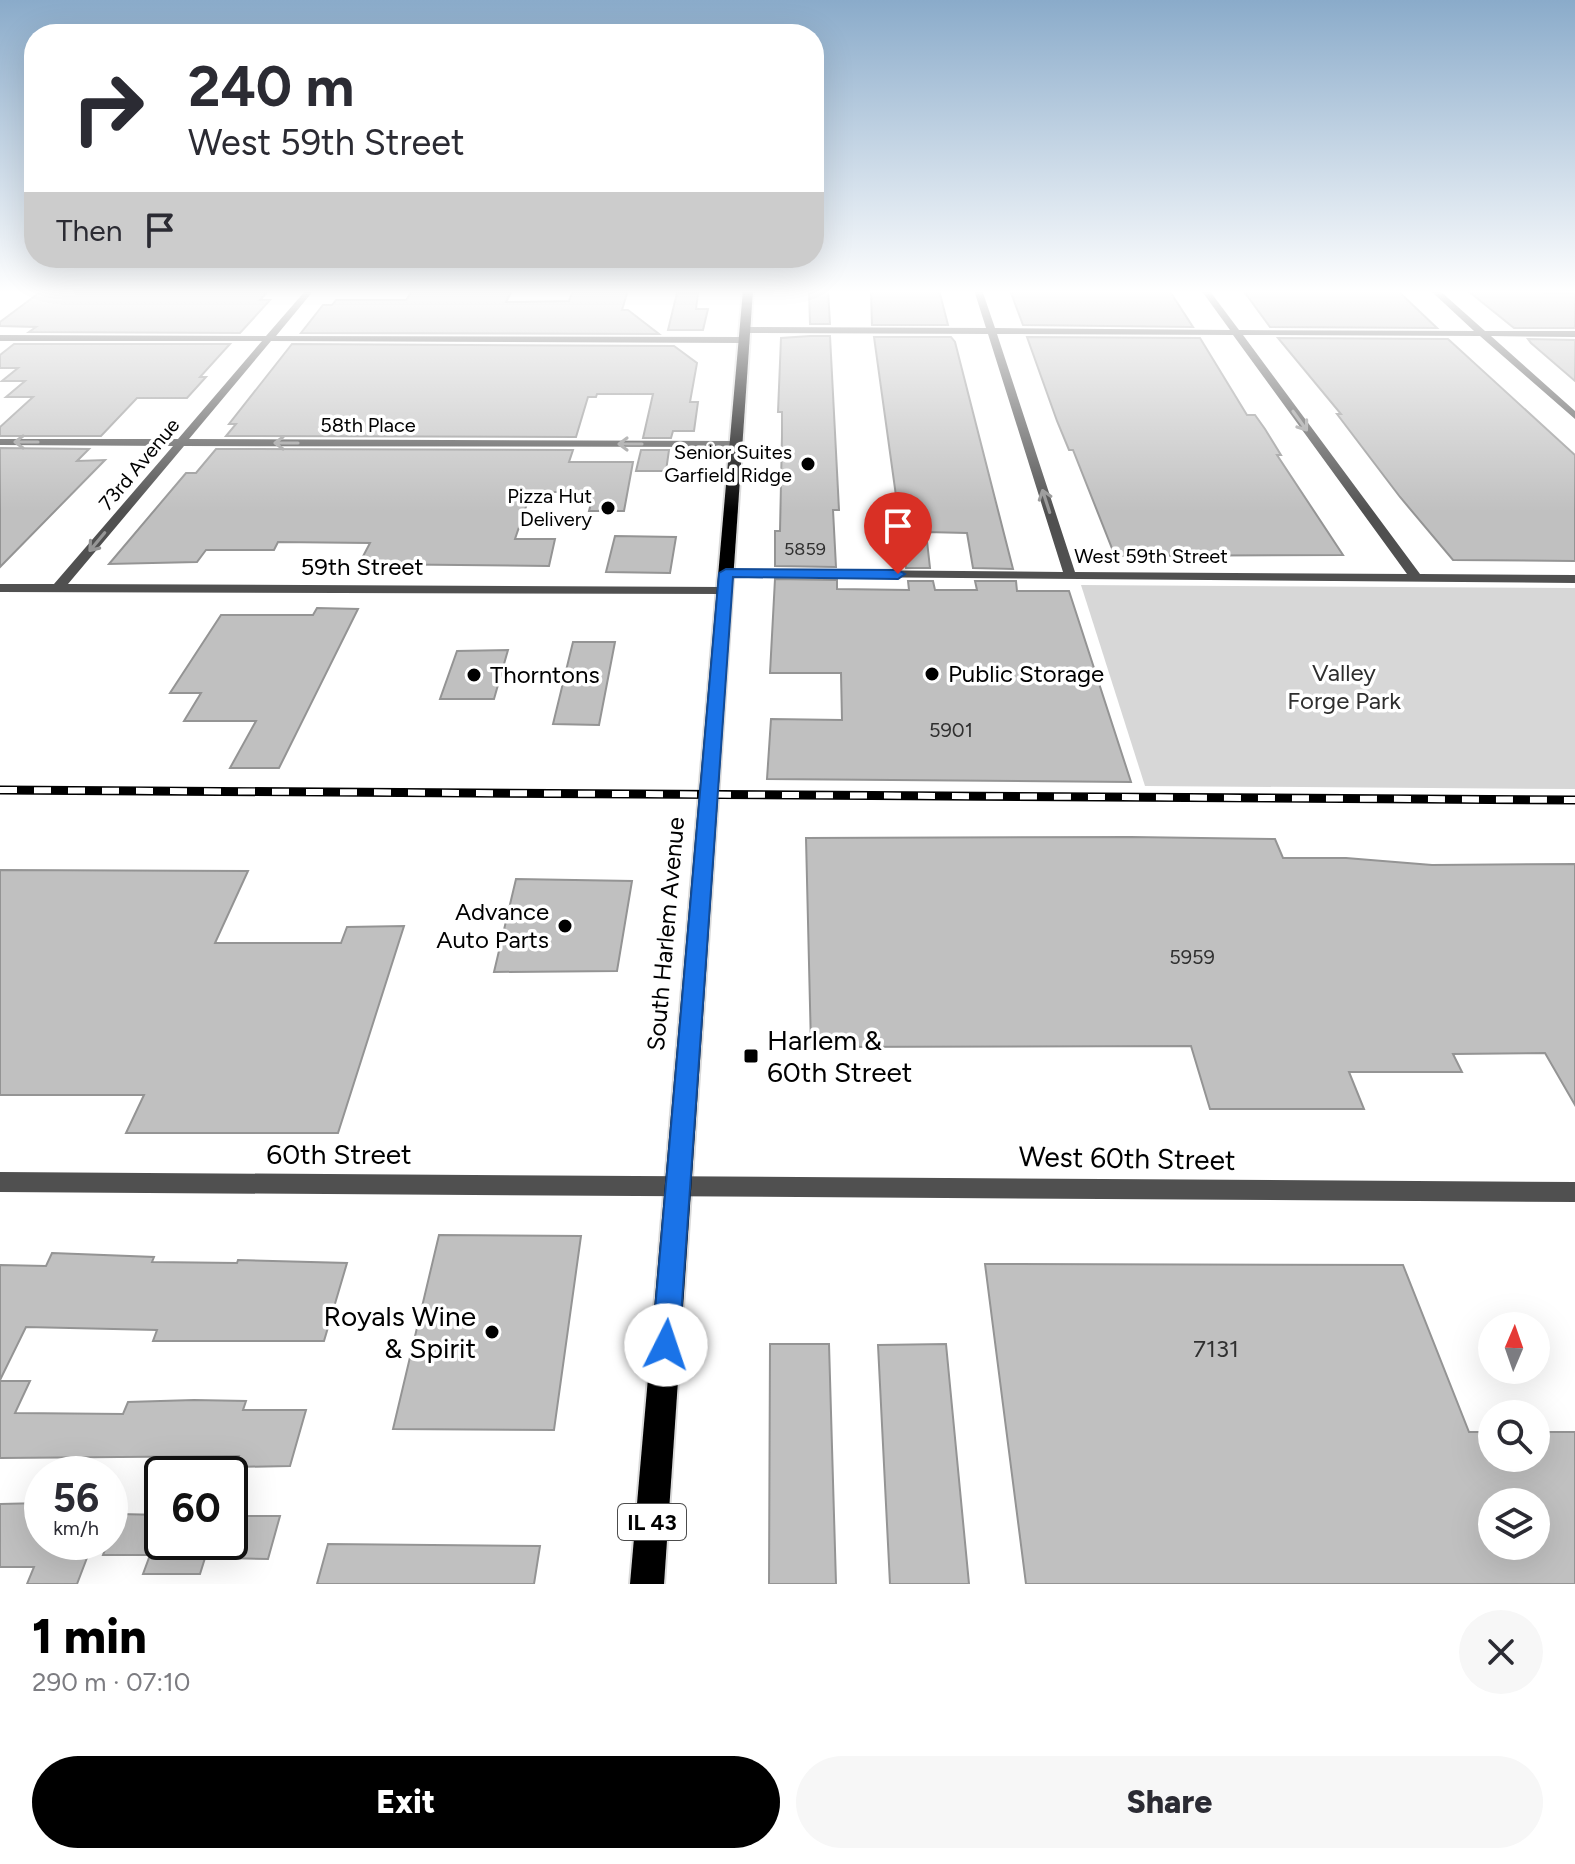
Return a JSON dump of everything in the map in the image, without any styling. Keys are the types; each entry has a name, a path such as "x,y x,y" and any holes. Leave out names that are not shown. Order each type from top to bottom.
{"main road":[{"name":"South Harlem Avenue","path":"647,1584 743,364"}],"street":[{"name":"73rd Avenue","path":"58,588 248,364"},
{"path":"1002,364 1070,575"},
{"path":"1259,364 1416,577"},
{"path":"1517,364 1575,416"},
{"name":"58th Place","path":"0,442 736,444"},
{"name":"West 59th Street","path":"725,582 1070,575 1575,579"},
{"name":"59th Street","path":"0,588 725,582"},
{"name":"60th Street","path":"0,1182 678,1184"},
{"name":"West 60th Street","path":"678,1184 1575,1192"}],"green space":[{"name":"Valley Forge Park","path":"1081,585 1575,588 1575,789 1145,786"}],"building":[{"path":"0,364 212,364 200,377 206,377 187,398 137,398 101,436 0,436 0,427 33,397 6,397 25,381 2,381 18,368 0,368"},
{"path":"276,364 697,364 690,402 698,402 694,431 673,431 671,438 643,438 653,394 597,394 596,397 588,397 576,437 226,436 236,424 229,424"},
{"path":"780,364 831,364 839,510 833,510 836,567 775,566 775,531 780,531 782,412 778,412"},
{"path":"878,364 961,364 1013,569 973,568 967,533 926,532 930,568 906,568"},
{"path":"1037,364 1216,364 1247,415 1255,415 1265,429 1281,455 1277,455 1343,555 1115,556 1073,450 1069,450"},
{"path":"1299,364 1475,364 1575,455 1575,561 1453,560 1337,414 1341,414"},
{"path":"1555,364 1575,364 1575,381"},
{"path":"0,448 89,449 77,461 105,460 0,567"},
{"path":"216,449 573,450 569,462 633,462 624,511 589,511 594,492 531,492 515,539 555,539 549,566 359,564 370,543 278,542 274,550 206,550 197,562 109,564 186,473 196,473"},
{"path":"641,450 669,450 666,471 636,471"},
{"path":"615,536 676,537 670,573 606,572"},
{"path":"775,579 837,580 837,589 909,590 908,581 933,581 935,590 977,590 975,581 1016,581 1017,591 1069,591 1131,782 767,779 771,719 842,720 841,673 770,673"},
{"path":"317,608 358,609 279,768 230,768 256,721 184,721 201,693 170,693 221,615 313,615"},
{"name":"Thorntons","path":"573,642 615,642 599,725 553,724"},
{"name":"Thorntons","path":"508,650 494,699 440,699 457,651"},
{"path":"806,838 1275,839 1283,858 1346,858 1432,865 1575,864 1575,1105 1545,1053 1453,1054 1462,1072 1349,1072 1364,1109 1210,1109 1191,1046 811,1047"},
{"path":"0,870 248,871 215,943 341,943 347,927 404,926 338,1133 126,1133 144,1095 0,1095"},
{"name":"Advance Auto Parts","path":"516,879 632,881 617,971 494,972"},
{"name":"Royals Wine & Spirit","path":"439,1235 581,1236 554,1430 393,1429"},
{"path":"52,1253 154,1257 152,1262 237,1263 238,1260 347,1263 324,1341 153,1341 157,1330 26,1327 0,1380 0,1265 46,1266"},
{"path":"985,1264 1403,1265 1469,1432 1478,1432 1478,1472 1550,1472 1550,1432 1575,1432 1575,1584 1026,1584"},
{"path":"770,1344 829,1344 836,1584 769,1584"},
{"path":"946,1344 969,1584 890,1584 878,1345"},
{"path":"0,1381 30,1381 15,1413 123,1414 128,1402 194,1400 246,1401 243,1410 306,1410 290,1466 248,1467 248,1456 0,1458"},
{"path":"24,1503 24,1560 86,1560 77,1584 27,1584 34,1567 0,1567 0,1504"},
{"path":"128,1514 144,1515 144,1555 128,1555"},
{"path":"248,1516 280,1516 268,1559 248,1559"},
{"path":"328,1544 540,1546 534,1584 317,1584"},
{"path":"148,1560 204,1560 200,1574 143,1574"}],"railway":[{"path":"0,790 1575,800"}],"place":[{"name":"Senior Suites Garfield Ridge","path":"808,464"},
{"name":"Pizza Hut Delivery","path":"608,508"},
{"name":"Public Storage","path":"932,674"},
{"name":"Thorntons","path":"474,675"},
{"name":"Advance Auto Parts","path":"565,926"},
{"name":"Harlem & 60th Street","path":"751,1056"},
{"name":"Royals Wine & Spirit","path":"492,1332"}],"route":[{"path":"666,1345 726,573 898,574"}]}
